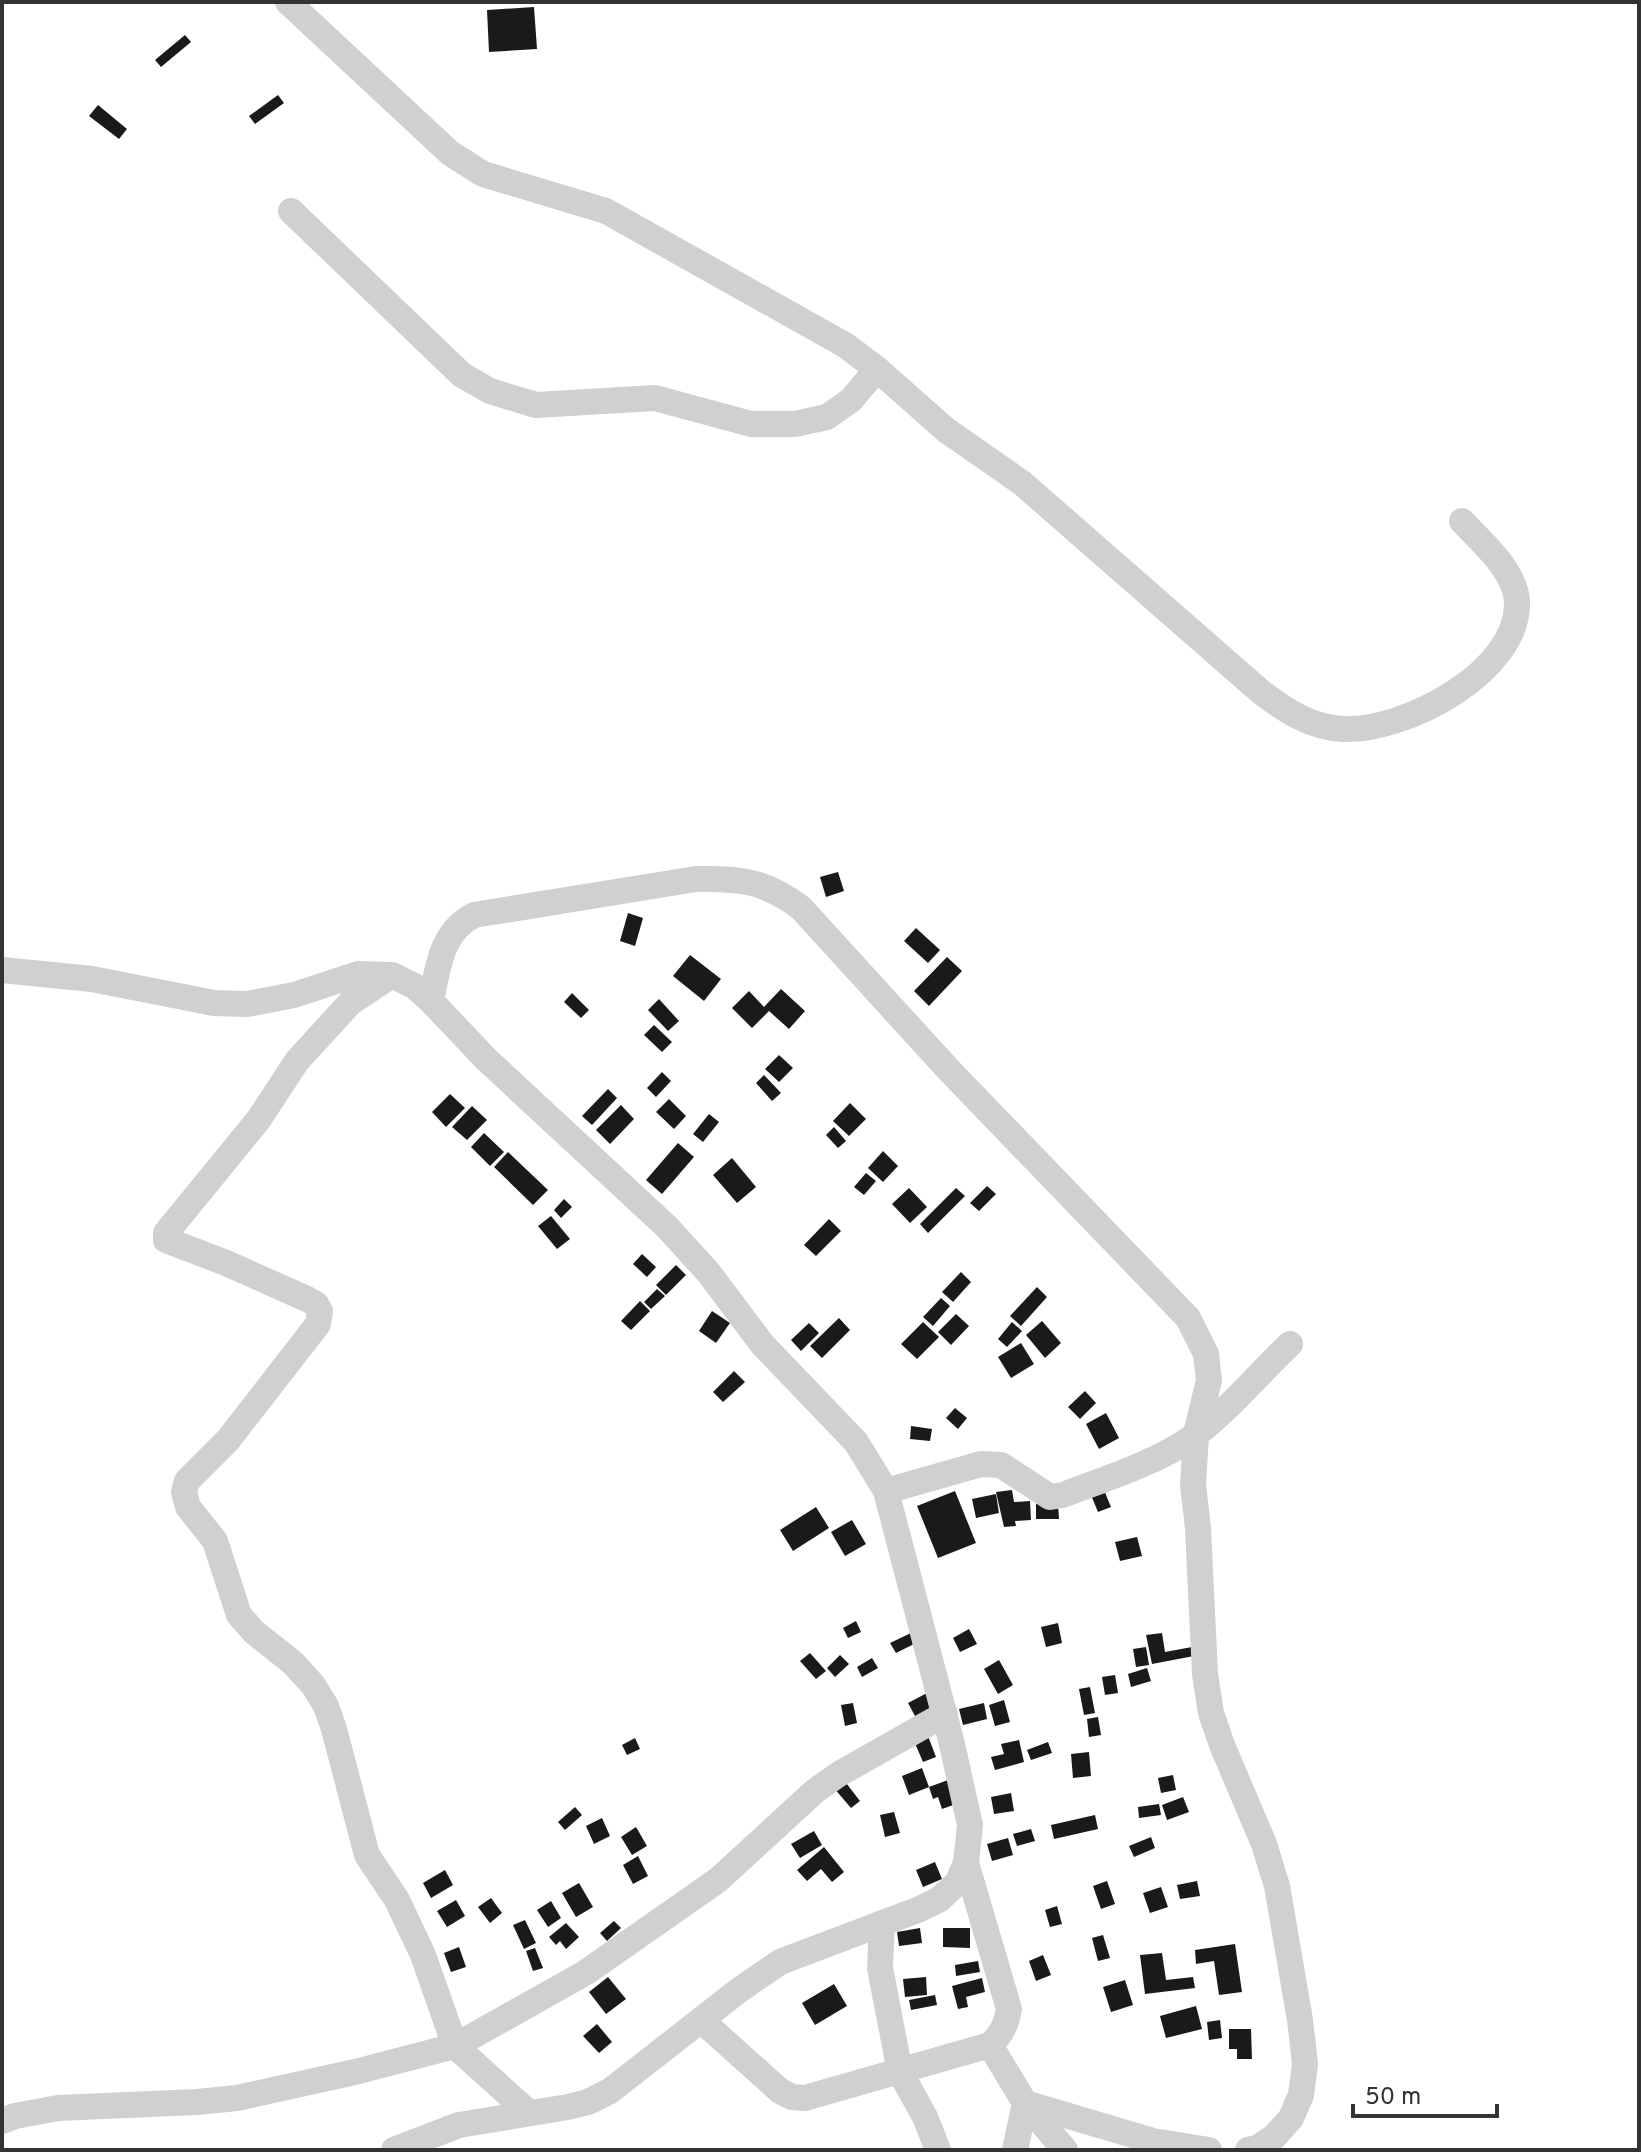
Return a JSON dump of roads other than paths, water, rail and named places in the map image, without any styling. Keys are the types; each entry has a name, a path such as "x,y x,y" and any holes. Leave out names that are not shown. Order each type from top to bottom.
{"street":[{"path":"288,2 450,153 483,174 606,211 845,345 946,430 1022,483 1261,692 1289,713 1315,725 1345,729 1377,726 1414,715 1441,702 1469,682 1503,646 1514,622 1517,600 1510,579 1462,521"},
{"path":"291,211 462,375 490,391 536,405 655,398 751,424 795,424 827,417 851,400 877,369"},
{"path":"431,1001 448,937 460,922 474,915 696,879 727,878 757,882 779,891 801,908 947,1068 1188,1318 1206,1354 1209,1380 1196,1434 1193,1485 1205,1674 1211,1713 1264,1844 1277,1886 1305,2064 1301,2095 1291,2118 1274,2137 1248,2150"},
{"path":"2,970 92,979 214,1003 247,1004 294,995 358,974 392,975 414,986 486,1059 667,1227 708,1272 762,1344 856,1442 886,1491 945,1714 970,1825 966,1863 957,1883 940,1899 920,1909 780,1962 610,2091 588,2102 459,2125 394,2150"},
{"path":"392,975 350,1003 297,1061 259,1119 166,1233 166,1240 307,1299 316,1304 320,1311 318,1324 305,1344 228,1440 187,1481 184,1492 188,1507 215,1541 239,1615 254,1632 293,1663 313,1685 326,1706 367,1855 397,1900 423,1955 455,2046 529,2113"},
{"path":"886,1491 981,1464 1001,1465 1050,1497 1063,1495 1166,1453 1196,1434 1290,1344"},
{"path":"2,2121 58,2108 237,2098 455,2046 585,1973 718,1880 815,1791 945,1714"},
{"path":"701,2020 780,2091 792,2097 805,2098 990,2045 1000,2036 1009,2009 966,1863"},
{"path":"882,1923 880,1968 900,2072 925,2117 938,2150"},
{"path":"990,2045 1025,2103 1065,2150"},
{"path":"1015,2150 1025,2103"},
{"path":"1025,2103 1153,2141 1209,2150"}]}
